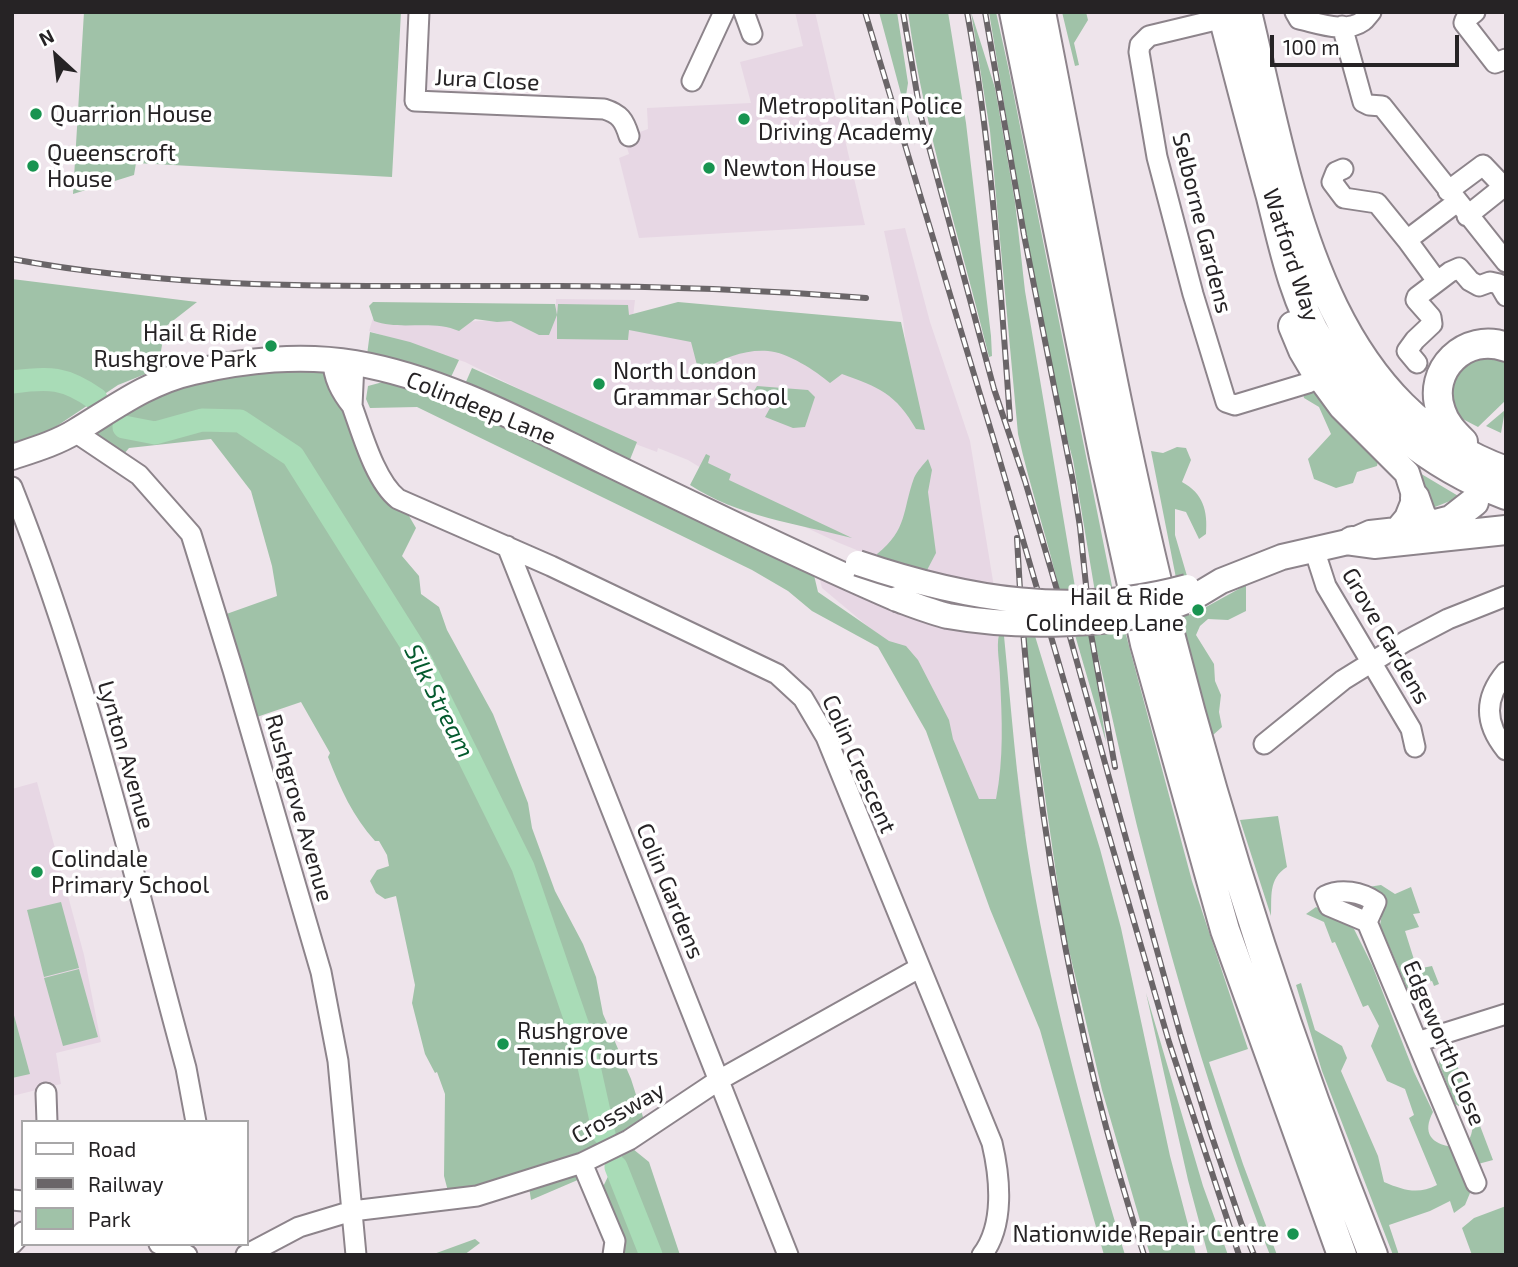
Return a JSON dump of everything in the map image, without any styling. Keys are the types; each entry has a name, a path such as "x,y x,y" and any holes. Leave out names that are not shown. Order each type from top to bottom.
{"highway":[{"path":"1014,12 1104,457 1145,644 1225,930 1342,1255"},
{"path":"1041,12 1129,453 1176,657 1247,907 1300,1064 1373,1255"},
{"name":"Watford Way","path":"1231,14 1280,237 1305,309 1320,342 1389,425 1431,458 1458,474 1506,495"},
{"name":"Watford Way","path":"1231,14 1282,153 1318,276 1347,334 1374,374 1415,416 1450,442 1496,466"},
{"path":"1280,237 1291,321 1303,350 1319,377"},
{"path":"1496,466 1446,423 1440,409 1439,382 1449,361 1458,353 1484,343 1506,347"},
{"path":"1415,498 1421,515 1429,526"},
{"path":"1397,530 1451,520 1474,502"},
{"path":"1352,541 1374,544 1506,530"}],"main road":[{"name":"Colindeep Lane","path":"12,457 75,432 138,392 190,373 287,357 344,362 393,372 454,391 706,509 809,561 897,599 945,615 969,619 1071,622 1136,617 1282,557 1352,541 1370,533 1397,530"},
{"path":"1319,377 1341,407 1407,473 1415,498 1407,518 1397,530"},
{"name":"Colindeep Lane","path":"706,509 858,563 942,589 1032,602 1100,602 1189,593"}],"street":[{"name":"Jura Close","path":"419,12 415,101 604,109 616,113 624,120 629,136"},
{"path":"692,81 724,12"},
{"path":"744,12 752,34"},
{"path":"1295,12 1299,19 1325,27 1364,21 1371,12"},
{"path":"1475,12 1464,23 1494,63 1506,59"},
{"name":"Selborne Gardens","path":"1231,14 1149,36 1140,45 1157,157 1193,294 1226,402 1234,405 1308,383 1319,377"},
{"path":"1342,26 1363,102 1382,106 1506,262"},
{"path":"1343,169 1336,172 1332,181 1344,198 1377,203 1386,201 1407,240 1437,281"},
{"path":"1407,240 1457,203"},
{"path":"1417,363 1407,351 1432,324 1431,317 1416,300 1437,281 1459,268 1470,281 1479,286 1490,282 1499,284 1506,296"},
{"name":"Colin Crescent","path":"344,362 352,406 382,480 390,493 398,499 551,566 778,674 797,691 825,737 992,1143 997,1164 998,1213 993,1234 982,1255"},
{"name":"Rushgrove Avenue","path":"75,432 139,475 191,534 321,972 338,1061 355,1255"},
{"name":"Lynton Avenue","path":"12,487 43,566 91,715 186,1068 196,1120"},
{"name":"Colin Gardens","path":"507,547 789,1255"},
{"name":"Grove Gardens","path":"1314,549 1326,586 1411,729 1415,747"},
{"path":"526,594 531,581 551,566"},
{"path":"1264,744 1343,680 1371,662 1428,629 1506,596"},
{"path":"1506,672 1491,692 1489,710 1496,733 1506,750"},
{"name":"Edgeworth Close","path":"1367,922 1476,1183"},
{"name":"Crossway","path":"246,1255 299,1227 352,1211 477,1196 586,1161 629,1140 719,1080 919,968"},
{"path":"1417,1042 1506,1014"},
{"path":"46,1093 47,1120"},
{"path":"586,1161 615,1241 613,1255"},
{"path":"168,1246 185,1250"}],"shaded area":[{"name":"Metropolitan Police Driving Academy","path":"795,12 815,12 865,225 639,238 619,158 629,154 624,138 648,129 647,108 751,103 740,62 803,46"},
{"path":"905,228 930,322 970,441 994,587 886,562 837,542 775,513 688,460 658,448 657,452 614,436 465,362 369,331 374,315 445,323 496,320 556,308 556,299 635,300 633,317 909,373 903,319 884,231"},
{"path":"818,572 997,630 1026,834 993,834 902,655 822,588"},
{"name":"Colindale Primary School","path":"37,782 84,955 101,1042 56,1053 61,1084 12,1096 12,789"}],"green space":[{"path":"84,12 401,12 392,177 136,163 134,175 73,194"},
{"path":"879,12 897,12 908,83 905,102 915,146"},
{"path":"908,12 948,12 966,123 991,336 992,356 989,357 933,142"},
{"path":"971,12 995,88 1015,202 1025,291 1076,593 1060,593 1018,434 990,131"},
{"path":"989,12 996,12 1009,71 1113,591 1095,592 1073,460 1060,412 1020,201"},
{"path":"1062,12 1086,12 1088,20 1074,43 1079,65 1075,66"},
{"path":"12,279 197,302 165,327 158,369 118,385 48,432 12,443"},
{"path":"373,302 555,304 557,315 549,335 539,335 511,321 475,319 459,331 438,326 395,325 374,321 369,306"},
{"path":"678,302 901,322 925,430 916,429 901,407 876,388 842,374 830,383 801,363 776,352 743,353 706,368 697,365 691,342 629,330 628,340 557,339 558,304 628,305 629,315"},
{"path":"370,332 410,342 459,360 451,377 397,359 367,355"},
{"path":"1506,356 1506,400 1478,427 1453,414 1446,381 1464,357"},
{"path":"253,361 335,373 399,507 409,516 416,528 402,556 419,576 421,594 439,607 447,630 493,714 528,803 532,828 555,891 583,944 596,977 603,1014 631,1079 644,1120 635,1127 559,1161 450,1199 444,1176 445,1094 437,1072 435,1073 425,1054 412,1003 415,985 396,896 385,899 376,893 370,881 377,870 389,866 387,855 379,841 375,841 367,832 348,802 328,757 330,753 301,702 248,720 218,617 277,596 272,566 251,491 211,439 129,448 118,461 75,432 95,417"},
{"path":"472,368 637,442 629,462 465,384"},
{"path":"394,379 439,391 813,571 818,592 889,641 906,646 918,660 949,720 953,739 979,799 996,799 999,784 1002,723 998,645 999,634 1004,636 1023,821 1046,950 1082,1104 1125,1255 1104,1255 1040,1030 990,909 926,731 878,647 812,611 788,591 752,570 417,407 370,408 366,399 368,386"},
{"path":"757,386 808,390 815,397 805,427 793,428 765,417 770,408 749,399"},
{"path":"1316,391 1379,456 1377,466 1357,472 1353,483 1336,488 1314,479 1308,459 1331,434 1319,407 1304,398 1303,394"},
{"path":"1505,410 1501,433 1486,426"},
{"path":"1177,447 1186,448 1191,460 1182,482 1195,492 1203,504 1206,534 1199,539 1186,512 1175,509 1175,535 1187,576 1176,578 1151,451 1163,453"},
{"path":"706,454 710,456 708,463 731,474 729,480 852,538 768,518 708,496 690,485"},
{"path":"928,459 932,470 928,492 936,553 925,574 880,561 877,554 899,528 914,478"},
{"path":"1413,469 1460,497 1425,511"},
{"path":"1246,585 1246,611 1228,620 1208,619 1200,626 1196,635 1214,664 1215,681 1221,695 1219,712 1222,727 1213,735 1179,618 1197,612"},
{"path":"1125,631 1192,881 1248,1049 1209,1062 1277,1255 1270,1255 1217,1106 1171,955 1137,826 1093,635"},
{"path":"1025,635 1035,636 1100,849 1121,928 1170,1156 1196,1255 1150,1255 1102,1090 1064,929 1036,734"},
{"path":"1075,635 1090,635 1106,742"},
{"path":"1278,816 1287,867 1274,883 1271,916 1240,820"},
{"path":"1381,885 1395,894 1411,887 1420,913 1413,914 1419,927 1405,931 1417,969 1432,966 1439,984 1434,986 1432,981 1407,988 1380,925 1384,903 1381,894 1368,887"},
{"path":"61,902 79,968 44,977 27,910"},
{"path":"1316,907 1354,929 1372,965 1414,1072 1433,1112 1428,1126 1429,1132 1434,1140 1453,1147 1470,1193 1465,1205 1454,1213 1450,1201 1389,1225 1399,1255 1393,1255 1322,1071 1296,985 1301,983 1315,1030 1342,1046 1347,1058 1341,1071 1378,1156 1384,1182 1410,1190 1423,1190 1437,1185 1409,1118 1414,1115 1405,1089 1387,1081 1371,1046 1379,1026 1368,1005 1363,1007 1324,922 1306,914"},
{"path":"79,969 98,1037 63,1046 44,978"},
{"path":"1146,993 1203,1186 1228,1255 1208,1255 1188,1180"},
{"path":"12,1008 30,1074 12,1078"},
{"path":"1449,1044 1493,1160 1478,1164 1469,1140 1471,1119 1465,1110 1455,1104 1439,1064 1440,1053"},
{"path":"633,1149 649,1162 680,1255 622,1255 599,1195 616,1160"},
{"path":"578,1174 580,1179 531,1200 529,1187"},
{"path":"1506,1206 1506,1255 1472,1255 1462,1228 1474,1218"},
{"path":"475,1239 480,1243 464,1255 431,1255"}],"waterway":[{"name":"Silk Stream","path":"12,382 56,380 75,386 96,399"},
{"name":"Silk Stream","path":"124,427 155,433 202,420 240,421 293,456 417,653 523,867 584,1044 604,1134"},
{"name":"Silk Stream","path":"616,1167 651,1255"}],"railway":[{"path":"865,12 995,444 1169,1042 1239,1255"},
{"path":"903,12 921,117 994,389 1057,590 1181,1037 1210,1131 1254,1255"},
{"path":"967,12 989,164 1010,419"},
{"path":"985,12 1024,235 1073,482 1091,634 1115,767"},
{"path":"12,259 80,270 217,282 354,286 637,287 866,298"},
{"path":"1017,538 1031,719 1057,901 1094,1080 1144,1255"}],"place":[{"name":"Quarrion House","path":"36,114"},
{"name":"Metropolitan Police Driving Academy","path":"744,119"},
{"name":"Queenscroft House","path":"33,166"},
{"name":"Newton House","path":"709,168"},
{"name":"Hail & Ride Rushgrove Park","path":"271,346"},
{"name":"North London Grammar School","path":"599,384"},
{"name":"Hail & Ride Colindeep Lane","path":"1198,610"},
{"name":"Colindale Primary School","path":"37,872"},
{"name":"Rushgrove Tennis Courts","path":"503,1044"},
{"name":"Nationwide Repair Centre","path":"1293,1234"}]}
